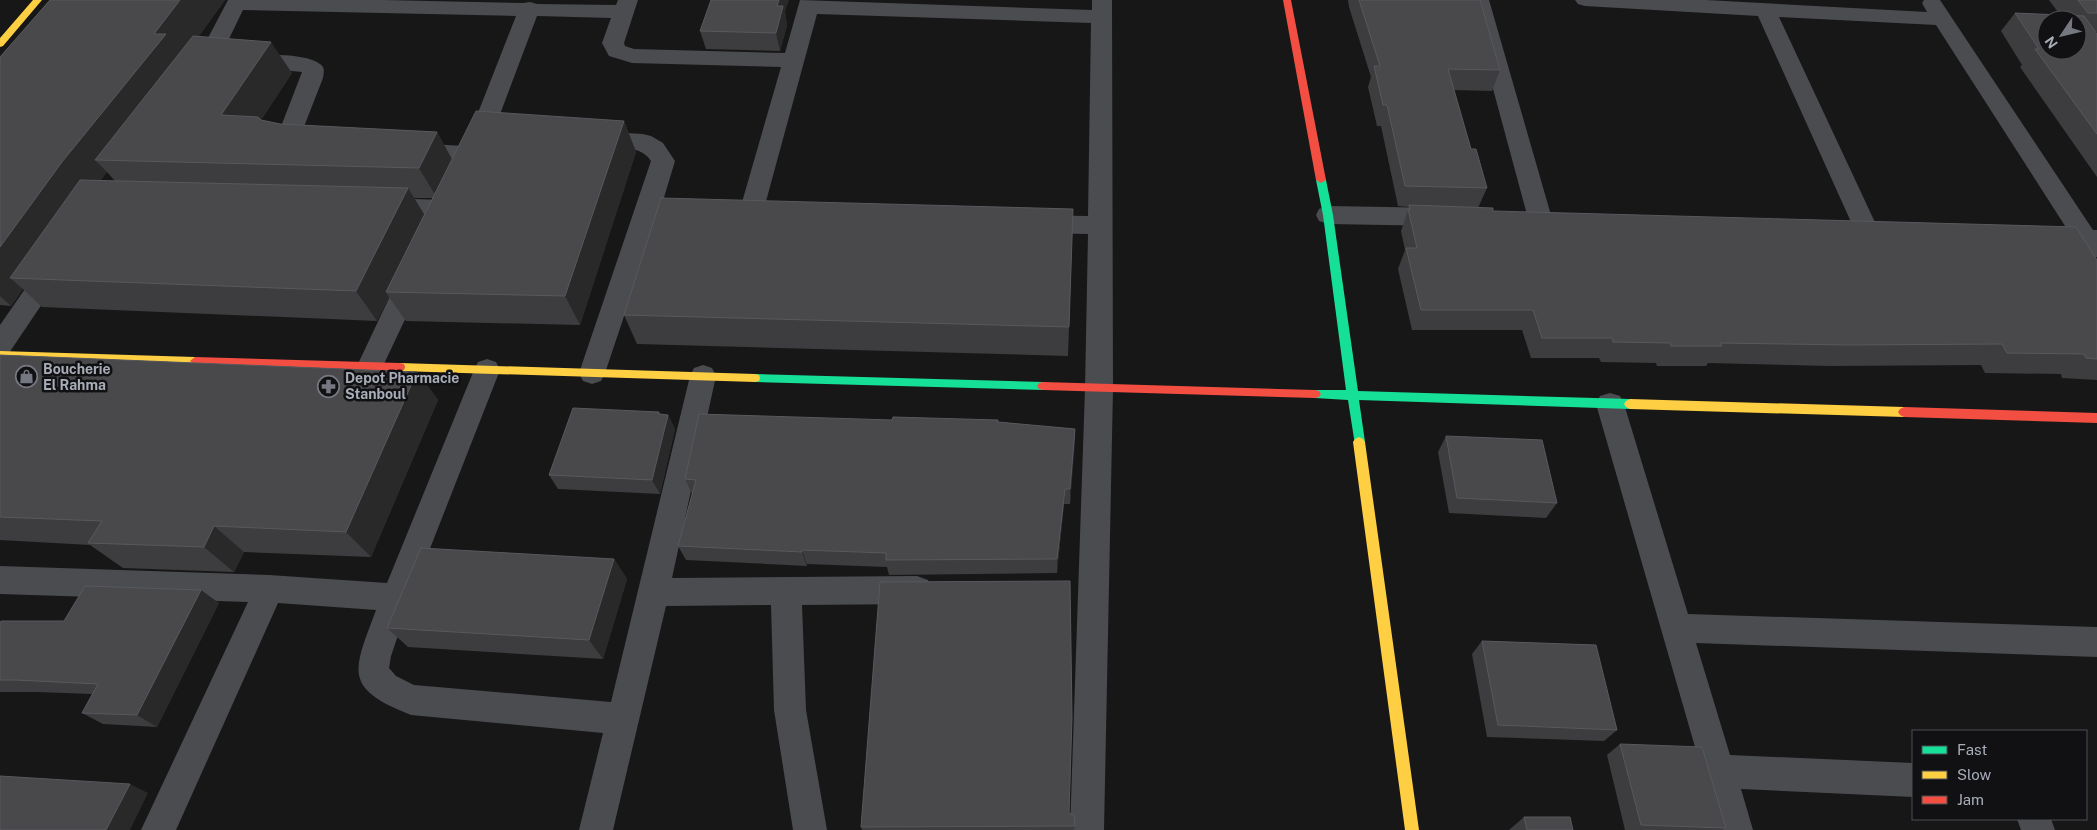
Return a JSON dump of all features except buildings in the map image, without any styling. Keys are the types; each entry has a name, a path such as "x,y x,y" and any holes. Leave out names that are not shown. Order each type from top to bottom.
{"street":[{"path":"0,44 38,0"},
{"path":"1287,0 1328,215 1412,830"},
{"path":"1479,0 1541,222"},
{"path":"1585,0 1664,2 1942,19"},
{"path":"1930,0 2094,244"},
{"path":"184,90 208,58 237,2 530,8 626,6 613,43 617,51 632,56 793,60"},
{"path":"647,212 741,216 793,60 809,3 1102,9 1099,389 1087,830"},
{"path":"366,207 448,201 472,154 492,133 530,8"},
{"path":"1765,9 1878,233 1838,232"},
{"path":"208,58 306,65 313,69 312,78 288,136 291,142 301,145 330,147"},
{"path":"570,137 643,142 655,148 663,161 592,373"},
{"path":"387,150 472,154"},
{"path":"1328,215 1462,218"},
{"path":"1012,224 1100,226"},
{"path":"2020,236 2094,244"},
{"path":"0,346 66,249"},
{"path":"370,366 424,252"},
{"path":"0,355 2097,418"},
{"path":"487,370 396,597 375,656 373,672 384,687 411,700 622,719"},
{"path":"596,830 654,592 703,376"},
{"path":"1610,404 1736,830"},
{"path":"0,580 269,589 396,597"},
{"path":"158,830 269,589"},
{"path":"1064,589 1093,589"},
{"path":"654,592 944,590"},
{"path":"786,592 790,710 810,830"},
{"path":"1677,628 2097,642"},
{"path":"1718,771 1912,780"}],"traffic: fast":[{"path":"1321,180 1328,215 1359,442"},
{"path":"755,378 1043,386"},
{"path":"1315,394 1630,404"}],"traffic: slow":[{"path":"0,44 38,0"},
{"path":"0,355 195,361"},
{"path":"400,367 755,378"},
{"path":"1630,404 1904,412"},
{"path":"1359,442 1412,830"}],"traffic: jam":[{"path":"1287,0 1321,180"},
{"path":"195,361 400,367"},
{"path":"1043,386 1315,394"},
{"path":"1904,412 2097,418"}],"place":[{"name":"Boucherie El Rahma","path":"27,377"},
{"name":"Depot Pharmacie Stanboul","path":"329,386"}]}
